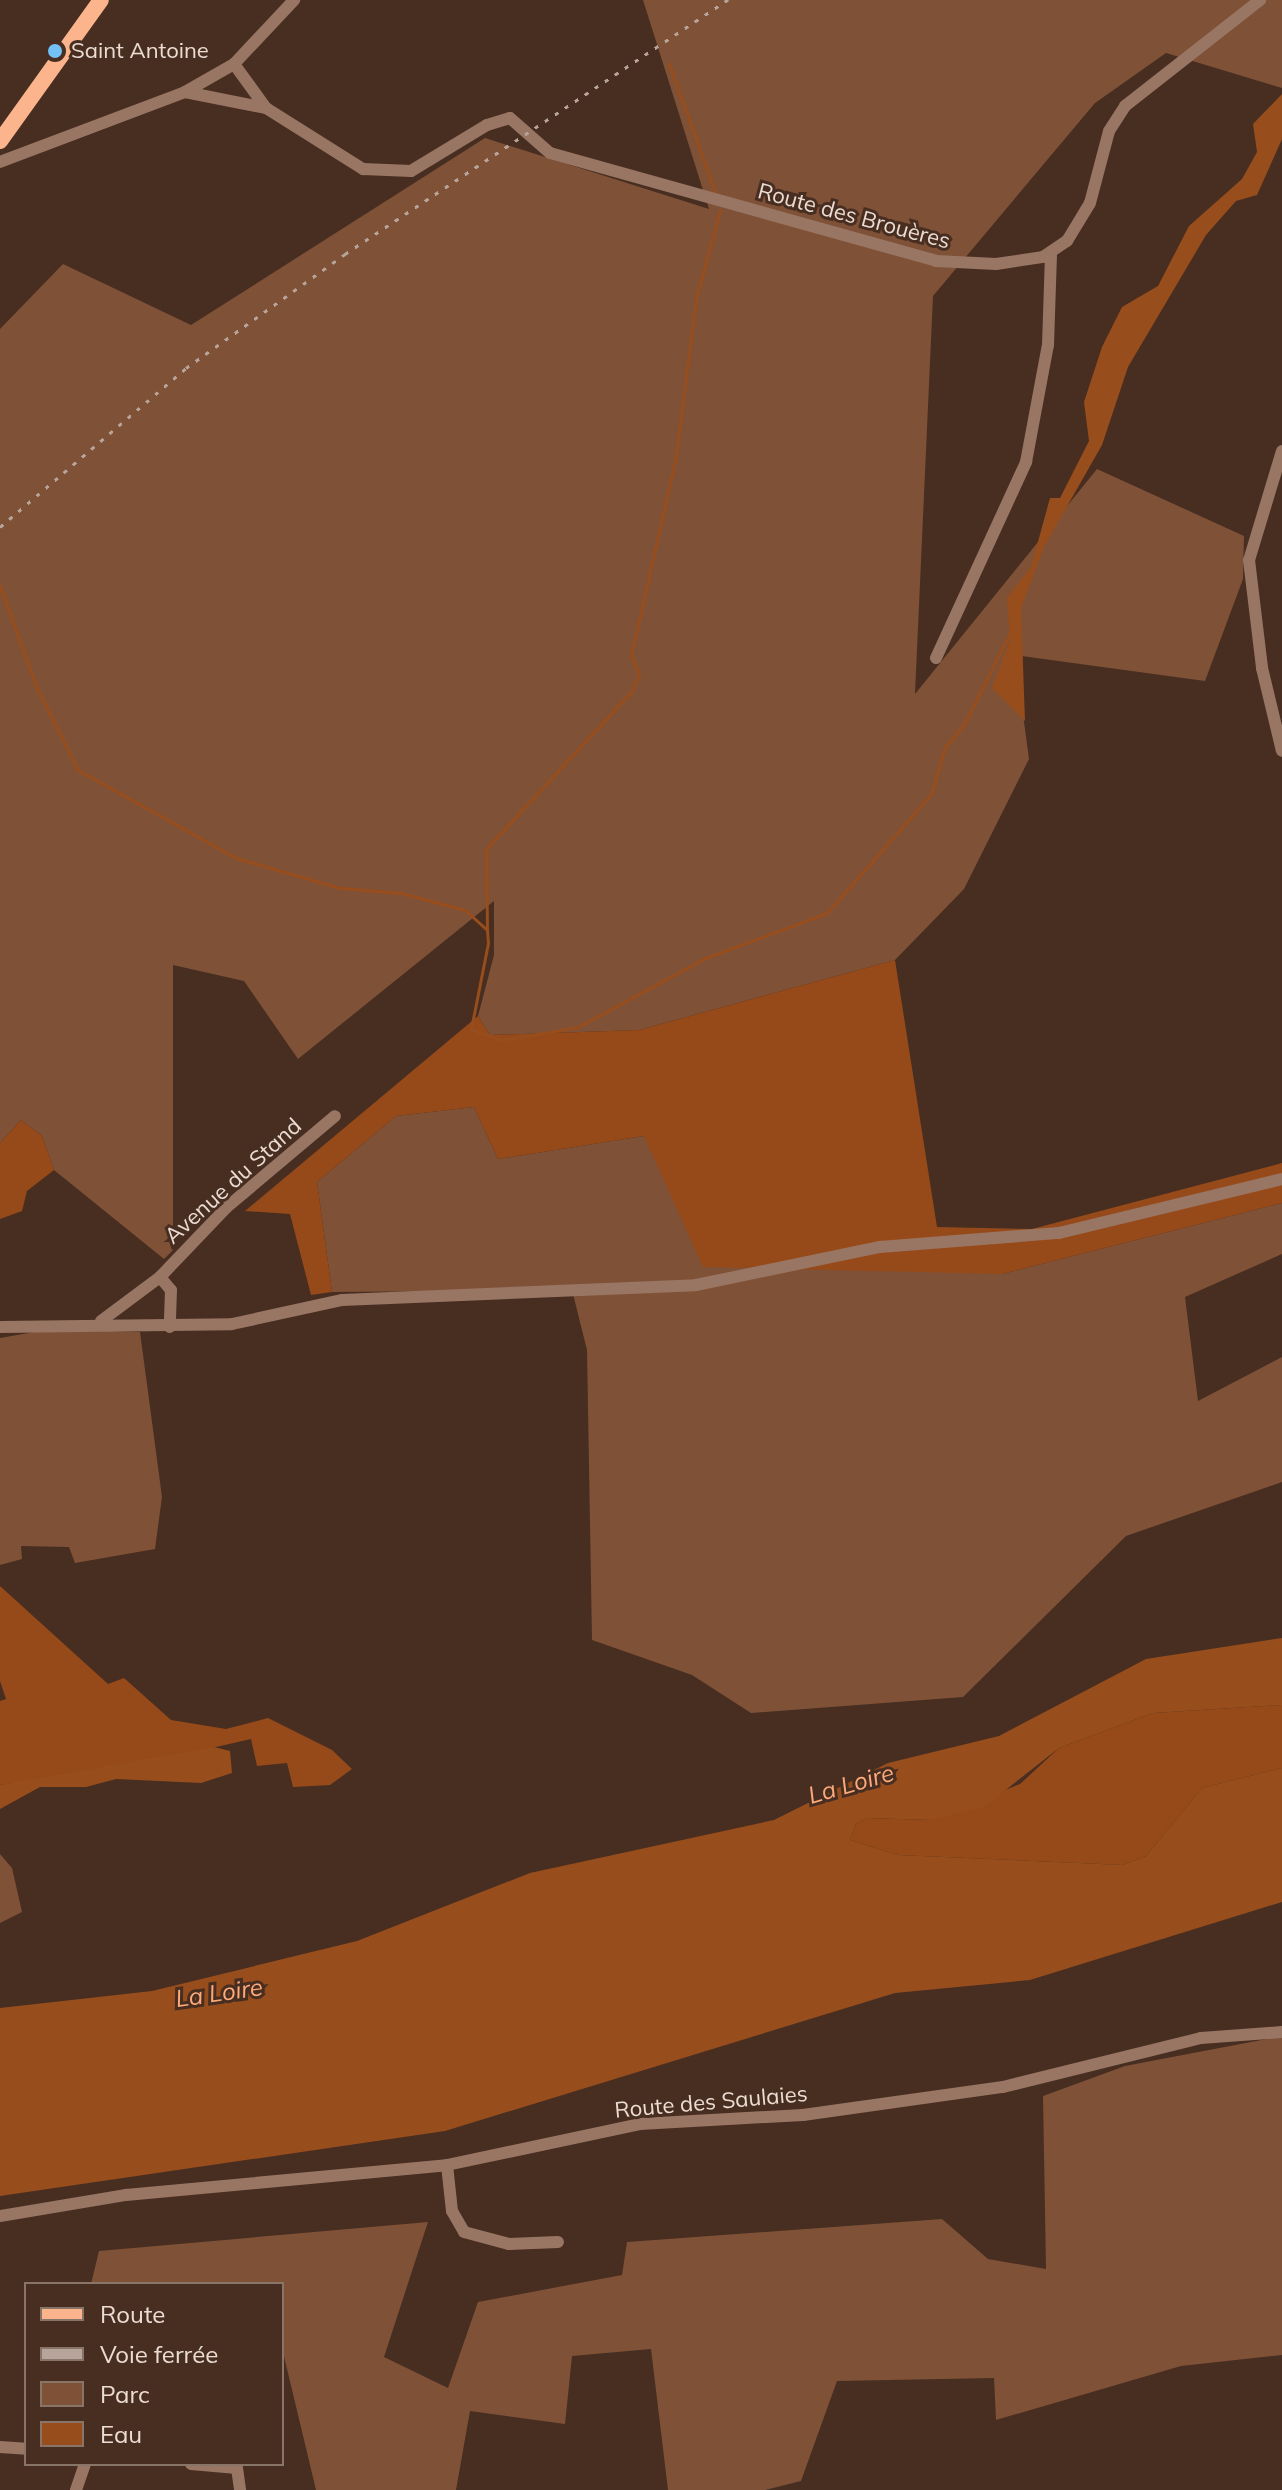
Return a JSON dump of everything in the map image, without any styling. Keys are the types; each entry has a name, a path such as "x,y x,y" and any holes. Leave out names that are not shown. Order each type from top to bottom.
{"main road":[{"path":"0,141 101,0"}],"street":[{"path":"0,162 185,92 234,64 294,0"},
{"path":"936,658 1029,451 1048,345 1051,253 1084,217 1109,131 1125,106 1260,0"},
{"path":"234,64 266,108"},
{"path":"185,92 266,108"},
{"name":"Route des Brouères","path":"266,108 351,163 376,172 420,167 502,117 516,122 550,153 936,261 996,264 1051,253"},
{"path":"1282,451 1249,560 1262,668 1282,751"},
{"name":"Avenue du Stand","path":"101,1321 160,1277 227,1207 335,1116"},
{"path":"0,1327 101,1321 170,1327 232,1324 342,1300 696,1285 880,1247 1059,1233 1282,1179"},
{"name":"Avenue du Stand","path":"160,1277 171,1290 170,1327"},
{"name":"Route des Saulaies","path":"0,2216 126,2195 447,2165 640,2124 803,2115 1003,2087 1201,2038 1282,2032"},
{"path":"447,2165 452,2211 464,2232 509,2244 558,2242"},
{"path":"0,2447 24,2449"},
{"path":"76,2490 84,2466"},
{"path":"214,2466 237,2468 240,2490"}],"green space":[{"path":"643,0 1282,0 1282,88 1166,53 1095,103 933,296 915,694 1097,469 1244,536 1243,579 1205,681 1015,655 1029,759 964,889 895,960 639,1030 490,1035 478,1016 494,955 494,901 298,1059 244,981 173,965 173,1250 164,1259 54,1170 42,1136 21,1120 0,1143 0,329 63,264 191,325 485,138 709,209"},
{"path":"474,1107 498,1159 644,1136 1002,1274 1282,1203 1282,1254 1185,1297 1198,1401 1282,1357 1282,1482 1126,1536 963,1697 751,1713 692,1675 592,1640 587,1350 572,1290 332,1292 317,1182 396,1116"},
{"path":"52,1329 140,1332 162,1497 155,1549 75,1563 69,1547 21,1546 22,1559 0,1565 0,1338"},
{"path":"0,1854 12,1868 22,1912 0,1923"},
{"path":"1282,2036 1282,2355 1181,2366 996,2420 994,2378 837,2381 801,2481 765,2490 668,2490 651,2349 572,2356 565,2424 470,2411 456,2490 316,2490 284,2356 284,2282 91,2282 99,2251 428,2222 384,2357 448,2388 478,2302 622,2275 627,2242 942,2219 988,2259 1046,2269 1043,2096 1125,2066"}],"shaded area":[{"path":"895,960 937,1227 1032,1229 1282,1163 1282,1203 1002,1274 703,1267 644,1136 498,1159 474,1107 396,1116 317,1182 332,1292 311,1295 290,1214 245,1211 478,1016 490,1035 639,1030"},
{"path":"21,1120 42,1136 54,1170 27,1191 22,1211 0,1219 0,1143"},
{"path":"0,1586 108,1684 124,1678 171,1720 226,1729 268,1718 332,1750 352,1769 330,1785 293,1787 287,1763 257,1766 251,1739 137,1765 0,1785 0,1701 6,1699 0,1681"},
{"path":"1282,1705 1282,1768 1202,1788 1146,1856 1123,1865 898,1855 850,1840 856,1824 867,1818 930,1820 1020,1784 1059,1748 1153,1713"}],"water":[{"path":"1282,94 1282,139 1257,195 1236,201 1206,235 1128,367 1102,445 1044,547 1021,608 1025,721 992,688 1010,640 1007,598 1031,567 1050,498 1060,498 1089,441 1084,402 1102,347 1122,307 1158,286 1189,226 1242,179 1257,152 1253,124"},
{"name":"La Loire","path":"1282,1638 1282,1705 1153,1713 1059,1748 984,1807 930,1820 867,1818 856,1824 850,1840 898,1855 1123,1865 1146,1856 1202,1788 1282,1768 1282,1902 1030,1980 895,1993 445,2131 0,2196 0,2008 152,1991 357,1941 530,1873 774,1820 888,1763 999,1736 1146,1659"},
{"path":"214,1747 230,1751 232,1773 201,1783 116,1779 86,1787 40,1787 0,1809 0,1785"}],"waterway":[{"path":"669,64 715,192"},
{"path":"487,929 486,849 631,692 639,674 631,656 675,461 696,299 720,210"},
{"path":"0,586 36,686 78,770 236,858 340,888 401,893 465,910 487,930 488,943 471,1029 501,1040 578,1027 703,959 827,913 931,794 945,747 964,724 1011,631"}],"railway":[{"path":"0,527 186,368 345,254 728,0"}],"place":[{"name":"Saint Antoine","path":"55,51"}]}
